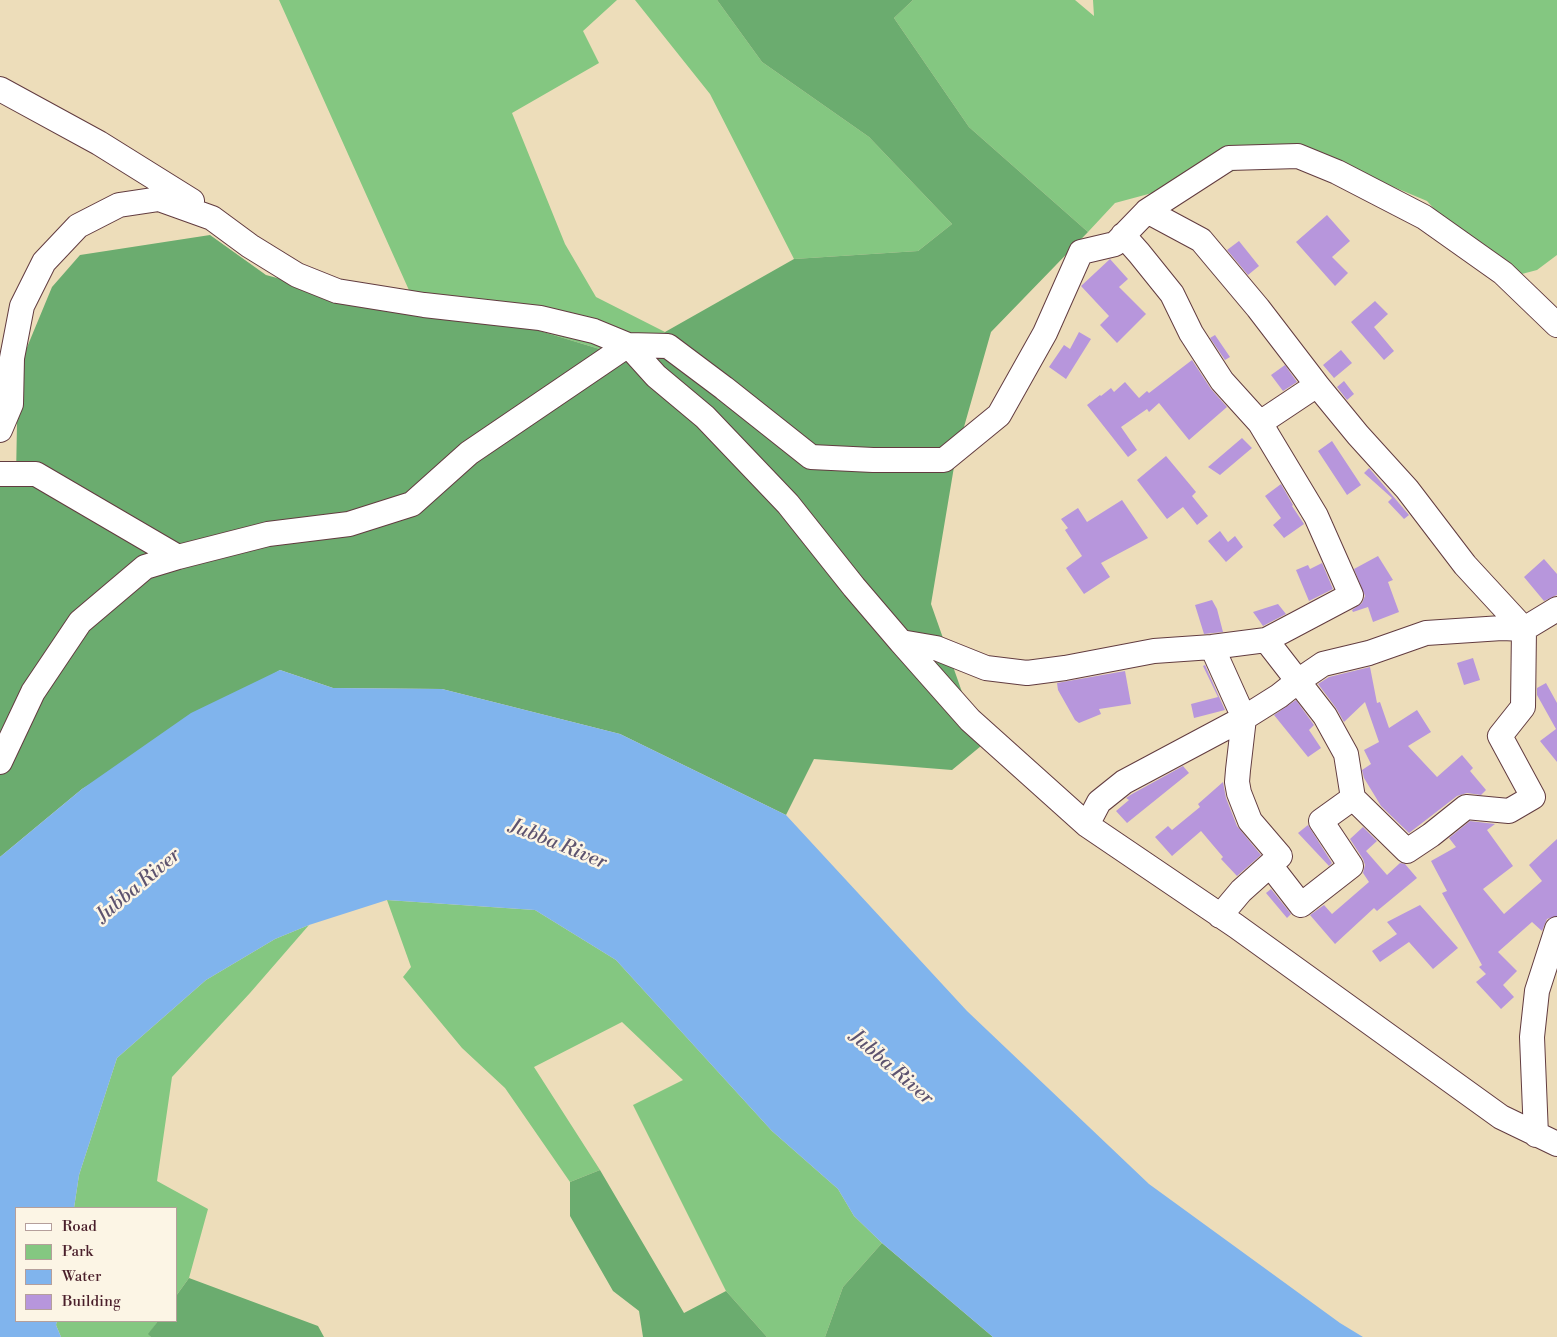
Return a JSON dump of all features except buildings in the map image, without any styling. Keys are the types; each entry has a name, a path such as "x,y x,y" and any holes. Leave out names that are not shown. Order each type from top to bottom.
{"street":[{"path":"0,89 99,143 178,191 250,246 298,275 337,291 424,305 540,318 594,331 628,345 668,346 811,458 944,460 999,415 1045,333 1081,252 1115,244 1147,212 1229,158 1298,156 1337,172 1424,217 1503,273 1557,325"},
{"path":"0,430 11,404 12,358 22,306 44,262 78,226 119,205 158,199 212,218"},
{"path":"1147,212 1201,240 1258,308 1316,385 1407,489 1465,565 1524,629 1523,707 1500,736 1533,797 1509,811 1466,807 1431,835 1407,851 1353,798 1346,754 1325,716 1266,640"},
{"path":"901,642 936,648 986,668 1027,673 1065,668 1154,650 1212,647 1266,640 1351,595 1316,516 1260,423 1222,381 1191,333 1172,294 1123,235"},
{"path":"0,762 33,692 80,622 145,568 178,557 268,534 349,524 412,504 469,452 628,345"},
{"path":"628,345 656,376 705,417 788,504 901,642 970,720 1087,825 1220,916 1501,1117 1546,1139"},
{"path":"1260,423 1316,385"},
{"path":"0,474 36,474 178,557"},
{"path":"1087,825 1099,802 1124,782 1244,718 1279,696 1323,664 1368,653 1426,633 1502,628 1524,629 1557,609"},
{"path":"1212,647 1244,718 1237,782 1239,793 1250,821 1280,856 1241,891 1220,916"},
{"path":"1270,865 1301,905 1351,866 1322,820 1353,798"},
{"path":"1546,1139 1532,1037 1537,991 1557,929"}],"green space":[{"path":"279,0 617,0 583,31 599,63 512,113 565,244 596,297 665,332 626,357 517,324 421,317"},
{"path":"635,0 717,0 762,62 869,137 952,224 918,251 794,259 710,94"},
{"path":"717,0 913,0 894,18 969,127 1088,232 991,332 956,455 931,604 981,746 952,770 814,759 786,815 620,734 442,689 333,688 280,670 82,789 0,857 0,480 16,477 18,369 52,287 80,255 210,235 266,275 421,317 517,324 626,357 665,332 794,259 918,251 952,224 869,137 762,62"},
{"path":"913,0 1075,0 1094,16 1093,0 1557,0 1557,255 1537,270 1499,280 1427,201 1308,151 1115,203 1088,232 969,127 894,18"},
{"path":"387,900 535,910 616,960 772,1131 838,1189 854,1216 882,1243 843,1287 825,1337 767,1337 726,1291 633,1105 683,1080 622,1022 534,1067 600,1170 570,1182 505,1088 462,1048 403,977 411,967"},
{"path":"309,925 250,993 172,1077 157,1181 208,1209 189,1278 178,1293 178,1207 74,1207 79,1175 117,1058 206,980 275,939"},
{"path":"600,1170 684,1313 726,1291 767,1337 643,1337 639,1311 613,1291 570,1216 570,1182"},
{"path":"882,1243 993,1337 825,1337 843,1287"},
{"path":"189,1278 318,1326 324,1337 151,1337 148,1334 157,1322 178,1322 178,1293"},
{"path":"57,1322 157,1322 149,1334 151,1337 61,1337 56,1325"}],"water":[{"name":"Jubba River","path":"280,670 333,688 442,689 620,734 786,815 967,1011 1149,1184 1340,1323 1363,1337 993,1337 882,1243 854,1216 838,1189 772,1131 616,960 535,910 387,900 309,925 275,939 206,980 117,1058 79,1175 74,1207 15,1207 15,1322 57,1322 56,1325 61,1337 0,1337 0,857 82,789 191,713"}]}
